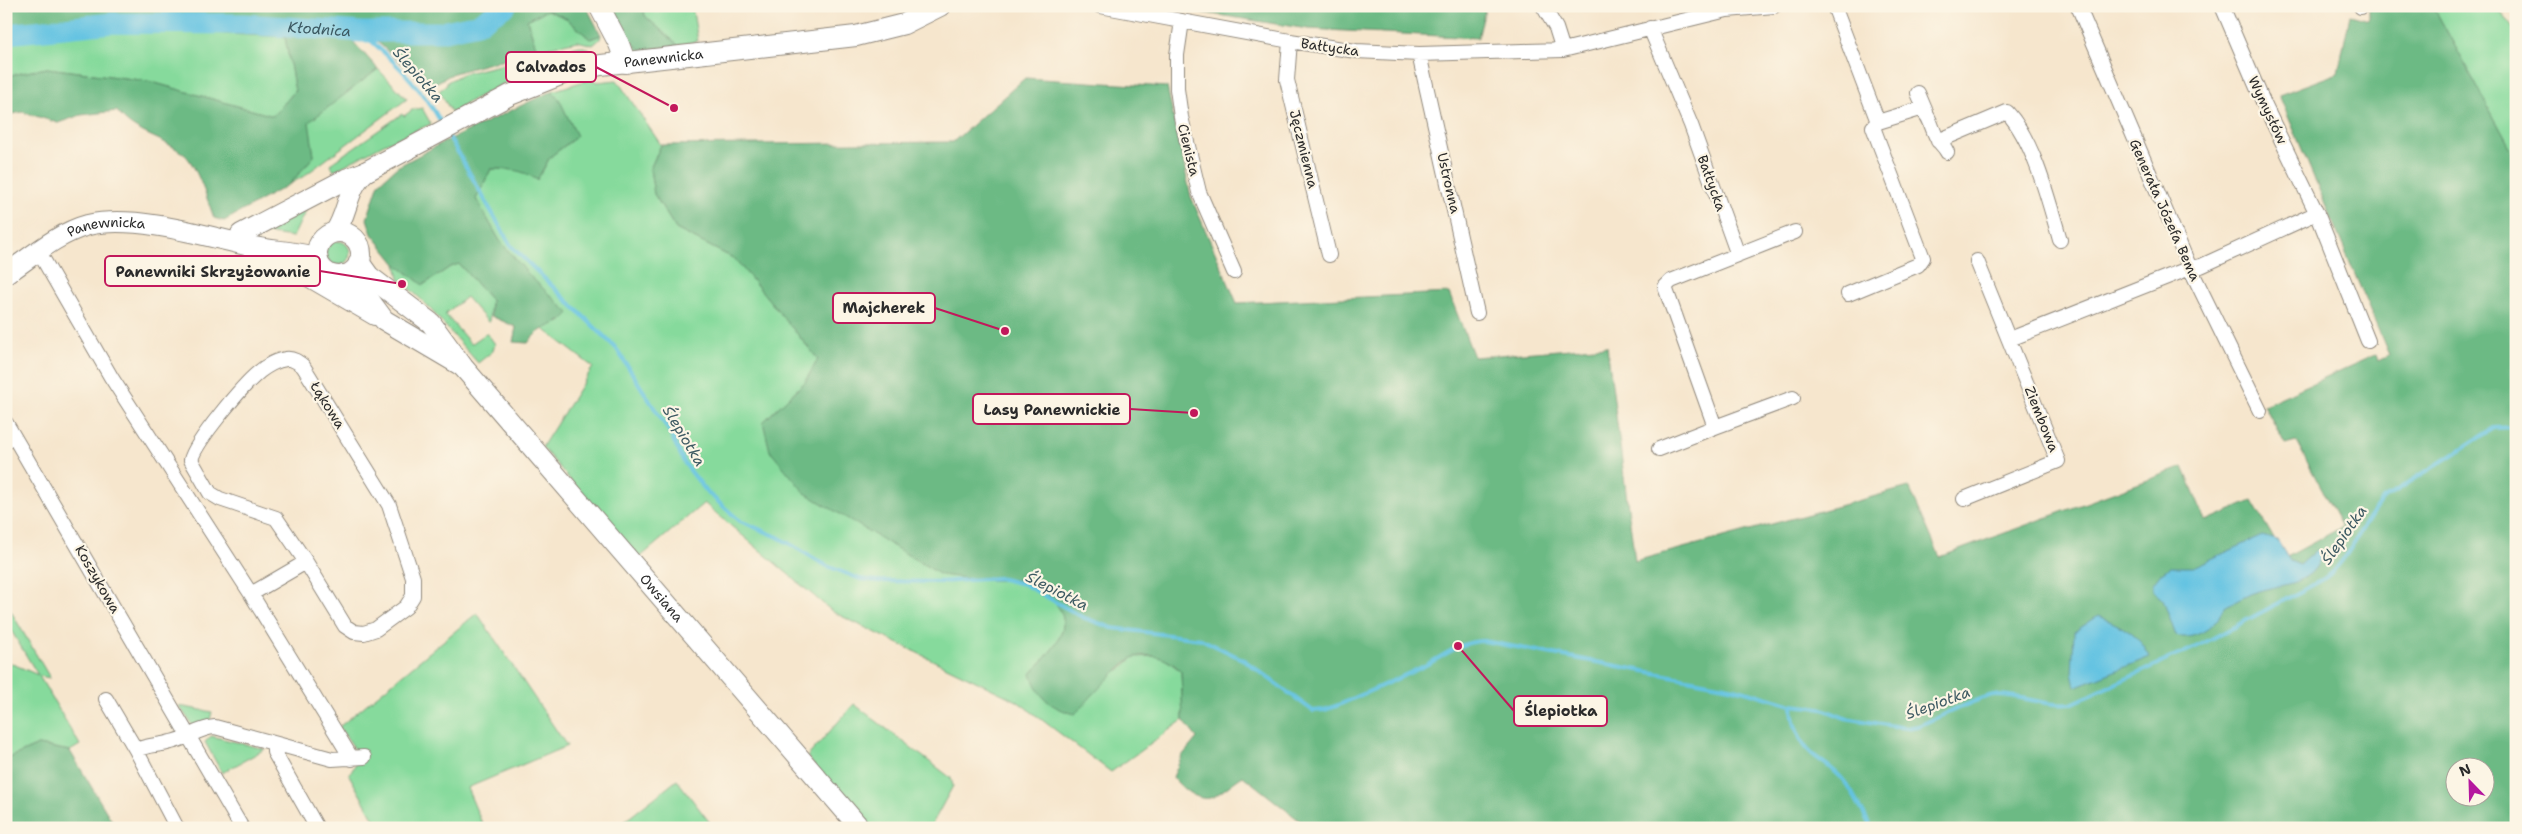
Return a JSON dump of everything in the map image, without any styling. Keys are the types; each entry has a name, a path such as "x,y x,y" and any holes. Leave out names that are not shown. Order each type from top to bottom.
{"street":[{"path":"599,6 619,44 626,62"},
{"name":"Panewnicka","path":"6,274 72,231 103,223 127,222 248,240 298,242 328,236 344,214 353,187 370,170 431,136 539,82 579,69 626,62 856,36 904,24 940,6"},
{"name":"Bałtycka","path":"1100,6 1290,41 1356,51 1419,54 1563,50 1726,8 1774,6"},
{"path":"1543,6 1556,28 1563,50"},
{"path":"1834,6 1878,122"},
{"name":"Generała Józefa Bema","path":"2078,6 2190,268 2260,411"},
{"name":"Wymysłów","path":"2222,6 2264,104 2316,213 2368,341"},
{"name":"Cienista","path":"1182,21 1177,55 1177,89 1181,117 1199,192 1234,272"},
{"name":"Bałtycka","path":"1650,28 1690,125 1738,255"},
{"name":"Jęczmienna","path":"1290,41 1287,80 1329,255"},
{"name":"Ustronna","path":"1419,54 1477,312"},
{"path":"1918,93 1938,141 1944,145 1947,152"},
{"path":"1848,294 1918,266 1923,258 1873,126 1878,122 1920,109 1926,112"},
{"path":"1938,141 2007,112 2019,125 2047,194 2060,240"},
{"path":"355,238 344,232 328,236 318,246 318,261 330,274 344,275 353,271 359,262 361,250 355,238 355,217 370,170"},
{"path":"370,170 351,176 248,240 384,320"},
{"path":"2010,339 2190,268 2201,266 2316,213"},
{"path":"1714,427 1665,287 1671,281 1795,232"},
{"name":"Panewnicka","path":"248,240 310,256 318,261"},
{"path":"39,252 111,377 358,758 332,759 215,727 202,728 173,742 155,743 136,750"},
{"name":"Ziembowa","path":"1964,498 2058,462 1977,261"},
{"name":"Owsiana","path":"359,262 369,276 422,314 435,342"},
{"name":"Owsiana","path":"344,275 356,282 384,320 435,342 463,367 860,828"},
{"name":"Łąkowa","path":"288,358 296,360 303,366 389,505 413,578 413,596 406,607 376,629 364,633 354,632 345,626 306,562 276,518 220,499 210,493 191,460 198,444 248,382 274,363 288,358"},
{"path":"1659,449 1793,398"},
{"name":"Koszykowa","path":"6,423 242,828"},
{"path":"251,594 306,562"},
{"path":"106,700 136,750 178,828"},
{"path":"274,744 274,752 317,828"}],"green space":[{"path":"6,6 498,6 477,20 440,28 361,29 253,21 113,20 6,31"},
{"path":"515,6 586,6 601,35 590,39 566,18 547,10 527,20 537,50 454,73 428,87 372,37 443,36 488,24"},
{"path":"611,6 643,6 645,16 678,45 642,50 628,40"},
{"path":"643,6 692,6 698,41 678,45 678,51 632,51 617,29 621,26 628,40 677,45 645,16"},
{"path":"1161,6 1486,6 1478,38 1308,29"},
{"path":"2369,6 2433,6 2516,158 2516,354 2512,354 2516,360 2516,828 1309,828 1243,776 1213,797 1199,797 1184,789 1173,777 1182,756 1197,738 1183,720 1181,671 1176,667 1166,660 1154,656 1135,657 1113,674 1075,714 1059,709 1042,696 1031,674 1055,645 1063,627 1063,619 1055,602 1034,580 980,580 941,575 805,493 770,451 763,422 805,382 818,359 735,259 676,229 654,194 650,169 661,145 953,142 1025,78 1167,87 1191,197 1237,303 1449,293 1474,357 1607,346 1635,561 1909,487 1940,557 2183,467 2206,521 2252,501 2285,558 2342,527 2296,441 2285,444 2264,405 2377,354 2379,360 2389,355 2279,95 2338,73 2350,15 2369,20"},
{"path":"2433,6 2498,6 2516,32 2516,158"},
{"path":"547,10 566,18 590,39 601,35 600,39 593,45 577,41 537,50 527,20"},
{"path":"113,28 285,37 295,91 273,116 148,81 47,68 6,76 6,40"},
{"path":"285,37 349,37 378,69 309,122 314,156 290,184 224,221 214,218 198,175 185,155 131,125 117,111 81,115 58,123 23,112 6,115 6,76 47,68 148,81 273,116 295,91"},
{"path":"580,46 590,49 585,53 530,70 470,101 452,113 439,91 447,85 447,82 462,74"},
{"path":"378,69 407,99 304,176 290,184 314,156 308,122"},
{"path":"591,79 598,82 617,80 661,145 650,169 654,194 676,229 735,259 818,359 805,382 765,420 980,580 1033,580 1060,609 1063,627 1060,636 1049,653 1031,674 1119,670 1134,657 1161,656 1181,671 1183,720 1111,772 1017,701 833,612 704,503 638,559 542,447 593,367 542,328 563,321 500,241 476,199 491,169 514,169 529,174 542,172 550,157 576,137 559,99 552,91"},
{"path":"552,91 559,99 577,136 550,157 537,180 520,172 491,169 476,199 500,241 530,276 569,313 559,322 538,332 528,343 513,342 516,327 491,316 491,300 459,264 450,267 423,285 396,264 372,234 367,219 379,183 397,167 440,144"},
{"path":"422,108 431,124 384,144 334,171 330,164 402,114 404,116 412,110"},
{"path":"306,210 293,237 263,233"},
{"path":"338,241 347,244 350,253 347,262 338,265 329,262 326,253 329,244"},
{"path":"396,264 423,285 450,267 459,264 491,300 489,323 466,297 445,314 471,344 487,333 495,344 493,351 478,363 424,302 399,279"},
{"path":"6,603 50,678 39,676 80,745 70,751 38,745 7,759 6,768 6,661 38,675 6,622"},
{"path":"477,613 567,746 467,788 484,828 379,828 349,775 356,761 355,750 339,727"},
{"path":"854,704 951,778 953,786 930,828 868,828 807,757"},
{"path":"179,706 212,712 210,720 193,726"},
{"path":"211,736 265,749 222,773 205,742"},
{"path":"38,745 70,751 116,828 6,828 7,759"},
{"path":"677,780 714,828 616,828"}],"water":[{"path":"2262,536 2277,540 2290,561 2300,565 2317,550 2322,552 2318,563 2313,571 2298,581 2255,592 2226,606 2217,620 2204,631 2193,636 2176,636 2163,600 2153,591 2153,583 2160,574 2170,567 2193,567"},
{"path":"2098,616 2135,636 2150,657 2075,687 2072,673 2074,632"}],"waterway":[{"name":"Kłodnica","path":"6,34 112,23 243,24 361,32 441,32 478,24 506,6"},
{"name":"Ślepiotka","path":"361,32 416,86 442,124"},
{"name":"Ślepiotka","path":"448,135 511,246 616,348 669,431 685,464 707,492 740,521 778,537 827,566 860,579 941,582 998,578 1024,584 1082,617 1112,628 1201,639 1244,660 1313,711 1339,705 1432,662 1460,646 1484,641 1735,688 1792,705 1820,708 1845,718 1906,728 1918,726 1994,695 2013,696 2052,704 2071,704 2200,645 2322,580 2340,564 2383,499 2494,428 2516,427"},
{"path":"1792,705 1793,718 1803,744 1844,781 1871,828"}],"place":[{"name":"Calvados","path":"674,108"},
{"name":"Panewniki Skrzyżowanie","path":"402,284"},
{"name":"Majcherek","path":"1005,331"},
{"name":"Lasy Panewnickie","path":"1194,413"},
{"name":"Ślepiotka","path":"1458,646"}]}
